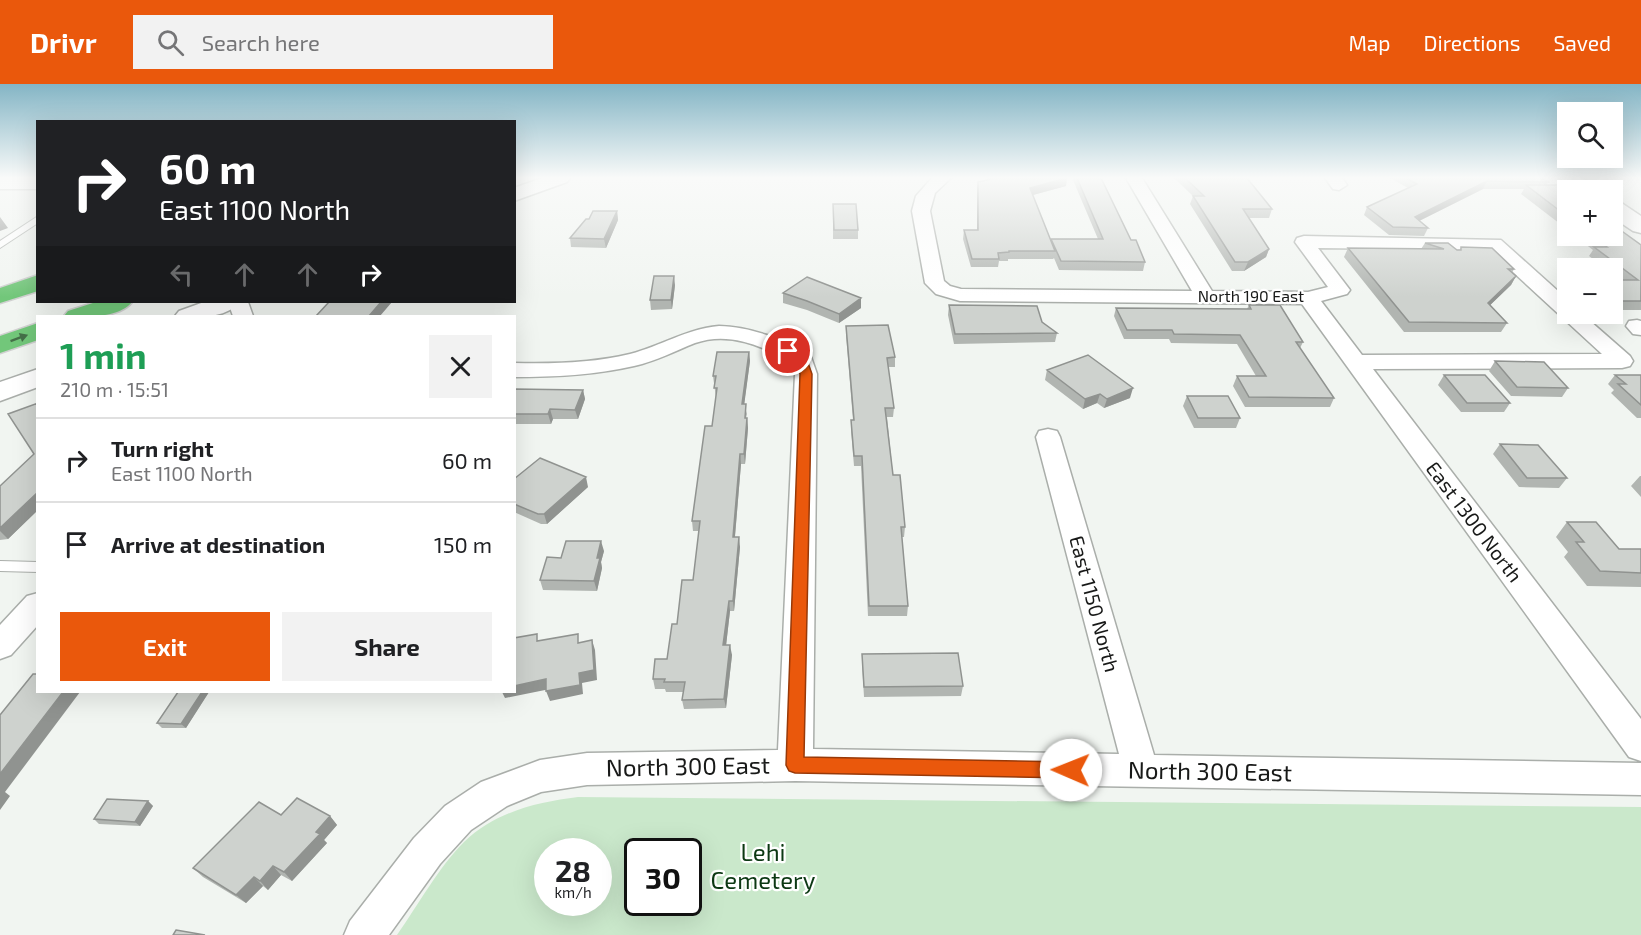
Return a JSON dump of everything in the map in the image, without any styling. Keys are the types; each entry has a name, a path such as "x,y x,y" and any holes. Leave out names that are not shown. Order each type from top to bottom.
{"highway":[{"path":"80,315 116,303"},
{"path":"0,345 36,332"}],"street":[{"name":"North 190 East","path":"922,218 935,283 943,290 954,293 1308,298 1341,290 1304,242 1494,244 1557,302"},
{"path":"1158,218 1205,296"},
{"path":"1628,218 1641,226"},
{"name":"East 1300 North","path":"1308,298 1641,746"},
{"path":"192,315 223,303"},
{"name":"North 190 East","path":"1355,362 1622,362 1581,324"},
{"path":"516,370 590,368 636,359 692,337 719,331 754,336 775,343 802,359 806,374 795,765"},
{"path":"0,392 36,378"},
{"name":"East 1150 North","path":"1048,437 1141,771"},
{"path":"0,646 36,606"},
{"name":"North 300 East","path":"364,935 427,851 459,818 494,794 540,776 587,769 795,765 1641,779"}],"lane":[{"path":"0,244 36,220"},
{"path":"0,566 36,567"}],"green space":[{"name":"Lehi Cemetery","path":"578,797 1641,807 1641,935 397,935 446,863 464,842 489,823 532,806"}],"building":[{"path":"614,218 604,239 570,238 586,219"},
{"path":"834,218 857,218 858,230 834,230"},
{"path":"978,218 1042,218 1055,251 1009,251 998,253 999,259 972,259 964,230 978,230"},
{"path":"1094,218 1120,218 1131,240 1136,240 1145,262 1061,261 1051,239 1103,239"},
{"path":"1207,218 1249,218 1269,249 1248,262 1235,262"},
{"path":"1381,218 1416,218 1428,228 1393,227"},
{"path":"1623,232 1641,245 1641,301 1623,301 1623,280 1638,280 1623,269 1623,258 1609,258 1594,247 1623,246"},
{"path":"1425,243 1448,243 1457,250 1461,250 1461,247 1492,248 1514,269 1508,269 1516,276 1488,303 1507,323 1409,322 1348,248 1444,249"},
{"path":"654,276 674,276 671,300 650,300"},
{"path":"807,277 861,298 839,314 783,293"},
{"path":"328,303 380,303 370,315 317,315"},
{"path":"949,305 1037,306 1042,322 1057,333 955,334"},
{"path":"1249,305 1280,305 1303,342 1296,342 1334,398 1249,397 1237,376 1266,376 1240,335 1174,334 1172,330 1127,330 1116,308 1251,309"},
{"path":"888,325 895,357 887,358 894,408 885,408 893,475 900,475 905,527 901,527 908,606 869,606 862,456 854,456 851,420 854,420 846,326"},
{"path":"717,352 749,352 742,404 746,404 745,418 747,418 744,454 740,454 733,537 739,537 733,601 729,601 723,645 730,645 724,699 682,700 685,682 664,682 665,679 653,679 655,659 667,659 672,624 677,624 682,580 693,580 700,521 692,521 705,426 712,426 717,388 714,388 716,376 713,376"},
{"path":"1088,355 1133,388 1107,399 1100,394 1085,399 1047,370"},
{"path":"1495,361 1544,362 1568,388 1517,387"},
{"path":"1444,375 1485,375 1510,403 1467,403"},
{"path":"1615,375 1641,375 1641,405 1618,384 1626,384"},
{"path":"516,389 583,390 575,410 550,409 548,414 516,414"},
{"path":"1187,396 1228,396 1240,418 1198,418"},
{"path":"36,404 36,494 0,528 0,486 34,454 8,414"},
{"path":"1500,444 1538,445 1567,478 1527,478"},
{"path":"540,458 586,477 544,514 538,514 516,505 516,477"},
{"path":"1567,522 1596,522 1619,549 1641,549 1641,573 1600,571 1576,542 1584,542"},
{"path":"566,541 601,541 597,558 600,558 594,581 540,580 547,557 561,558"},
{"path":"537,634 537,641 578,634 578,643 592,640 594,670 579,673 580,685 546,691 546,679 516,686 516,638"},
{"path":"958,653 963,686 864,687 862,654"},
{"path":"33,674 36,674 36,693 62,693 0,774 0,715"},
{"path":"177,693 201,693 181,724 157,723"},
{"path":"297,798 330,816 316,832 320,834 284,872 273,866 260,881 254,877 236,895 193,868 259,802 281,815"},
{"path":"107,799 148,801 135,822 94,819"},
{"path":"176,930 205,935 173,935"}],"route":[{"path":"788,351 802,359 806,374 795,765 1071,770"}]}
